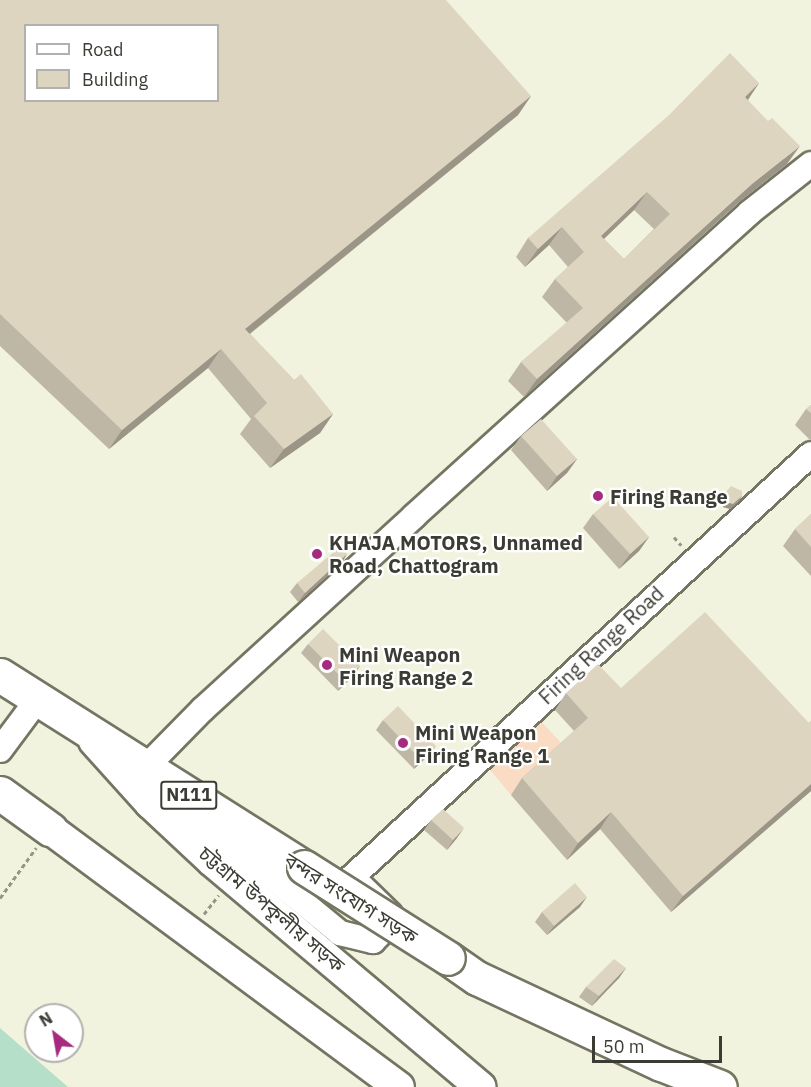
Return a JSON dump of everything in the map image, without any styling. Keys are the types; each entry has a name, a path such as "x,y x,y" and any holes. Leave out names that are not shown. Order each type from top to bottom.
{"highway":[{"name":"বন্দর সংযোগ সড়ক","path":"0,675 75,721 140,775 304,867 477,978 661,1064 720,1087"},
{"path":"0,794 50,829"}],"main road":[{"name":"চট্টগ্রাম উপকূলীয় সড়ক","path":"140,775 184,819 233,878 480,1087"},
{"path":"50,829 399,1087"}],"street":[{"path":"140,775 203,709 414,516 748,213 811,164"},
{"name":"Firing Range Road","path":"184,819 340,933 373,941 387,927 390,914 352,877 811,454"},
{"path":"0,750 38,699"}],"path":[{"path":"0,898 50,829"},
{"path":"190,931 233,878"}],"shaded area":[{"path":"537,717 564,746 511,795 486,765"},
{"path":"0,1028 24,1049 24,1063 40,1063 68,1087 0,1087"}],"building":[{"path":"0,0 446,0 531,96 245,329 294,380 301,374 333,414 284,449 254,416 267,403 221,349 122,430 0,314"},
{"path":"730,53 759,83 745,97 768,121 772,118 800,146 752,184 537,379 521,362 583,308 555,279 584,252 562,227 538,249 528,238 669,115","holes":["647,192 670,214 624,259 601,236"]},
{"path":"541,419 577,459 557,476 521,436"},
{"path":"731,486 742,491 742,496 733,504 726,502 725,493"},
{"path":"613,497 649,537 630,554 593,514"},
{"path":"811,514 811,547 795,529"},
{"path":"341,546 347,554 305,593 297,583"},
{"path":"705,612 809,723 811,721 811,784 683,896 611,812 578,843 522,778 588,718 566,693 598,664 621,688"},
{"path":"323,629 360,666 345,681 308,644"},
{"path":"398,706 436,746 420,759 383,720"},
{"path":"443,809 464,828 453,840 431,820"},
{"path":"575,883 587,897 554,926 542,912"},
{"path":"614,959 626,968 599,996 586,987"}],"place":[{"name":"Firing Range","path":"598,496"},
{"name":"KHAJA MOTORS, Unnamed Road, Chattogram","path":"317,554"},
{"name":"Mini Weapon Firing Range 2","path":"327,665"},
{"name":"Mini Weapon Firing Range 1","path":"403,743"}]}
